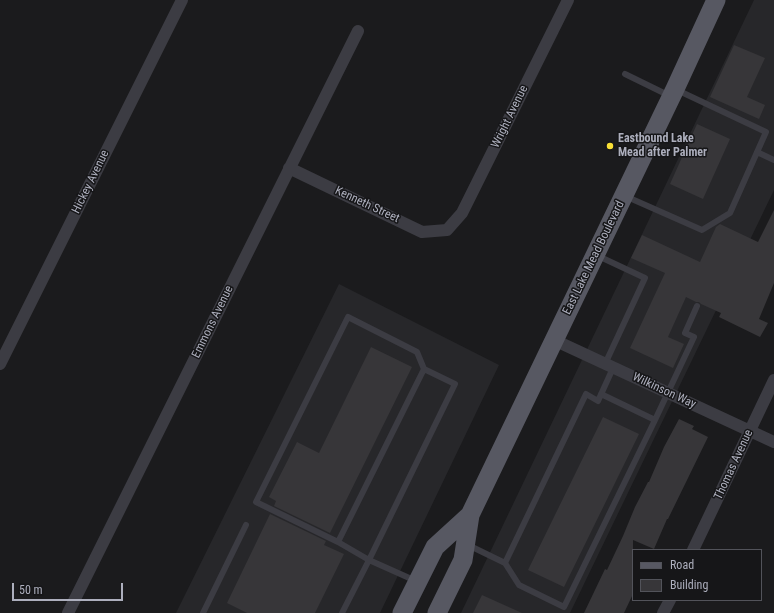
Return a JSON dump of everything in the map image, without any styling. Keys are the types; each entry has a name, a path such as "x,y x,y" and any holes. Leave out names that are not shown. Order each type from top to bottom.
{"main road":[{"name":"East Lake Mead Boulevard","path":"437,613 463,560 470,515 673,93 714,1"},
{"name":"East Lake Mead Boulevard","path":"402,613 435,547 470,515"}],"street":[{"name":"Hickey Avenue","path":"0,364 182,0"},
{"name":"Wright Avenue","path":"447,230 462,213 568,0"},
{"name":"Emmons Avenue","path":"68,613 358,31"},
{"name":"Kenneth Street","path":"289,168 422,232 447,230"},
{"name":"Wilkinson Way","path":"554,340 774,442"},
{"name":"Thomas Avenue","path":"693,549 774,380"},
{"path":"663,613 669,601"}],"lane":[{"path":"626,74 766,132 774,130"},
{"path":"624,195 702,230 730,213 766,132"},
{"path":"757,152 774,160"},
{"path":"505,563 586,394 598,400 601,394 609,366 645,278 595,255"},
{"path":"466,544 505,563 519,585 564,607 694,337 684,333 697,306"},
{"path":"342,613 369,560 455,384 424,369 417,352 348,317 256,502 338,542 369,560 418,582"},
{"path":"338,542 424,369"},
{"path":"601,394 655,420"},
{"path":"203,613 246,525"}],"shaded area":[{"path":"754,0 774,0 774,190 570,613 461,613"},
{"path":"339,284 499,365 380,613 176,613"}],"building":[{"path":"734,45 765,58 747,97 765,105 759,119 710,97"},
{"path":"697,124 730,139 703,199 670,184"},
{"path":"774,210 774,283 759,319 768,323 760,337 719,317 721,313 686,297 668,337 684,344 673,368 630,348 665,273 631,258 642,235 700,262 716,227 720,224 758,242"},
{"path":"371,347 412,367 330,533 274,506 276,501 269,497 297,442 319,453"},
{"path":"603,417 639,434 564,587 528,570"},
{"path":"679,419 694,426 692,429 708,437 667,519 654,549 633,540 632,596 624,613 584,613 605,569 607,570 664,447"},
{"path":"270,514 326,541 324,545 344,554 315,613 247,613 227,603"},
{"path":"482,595 522,613 473,613"}],"place":[{"name":"Eastbound Lake Mead after Palmer","path":"610,146"}]}
